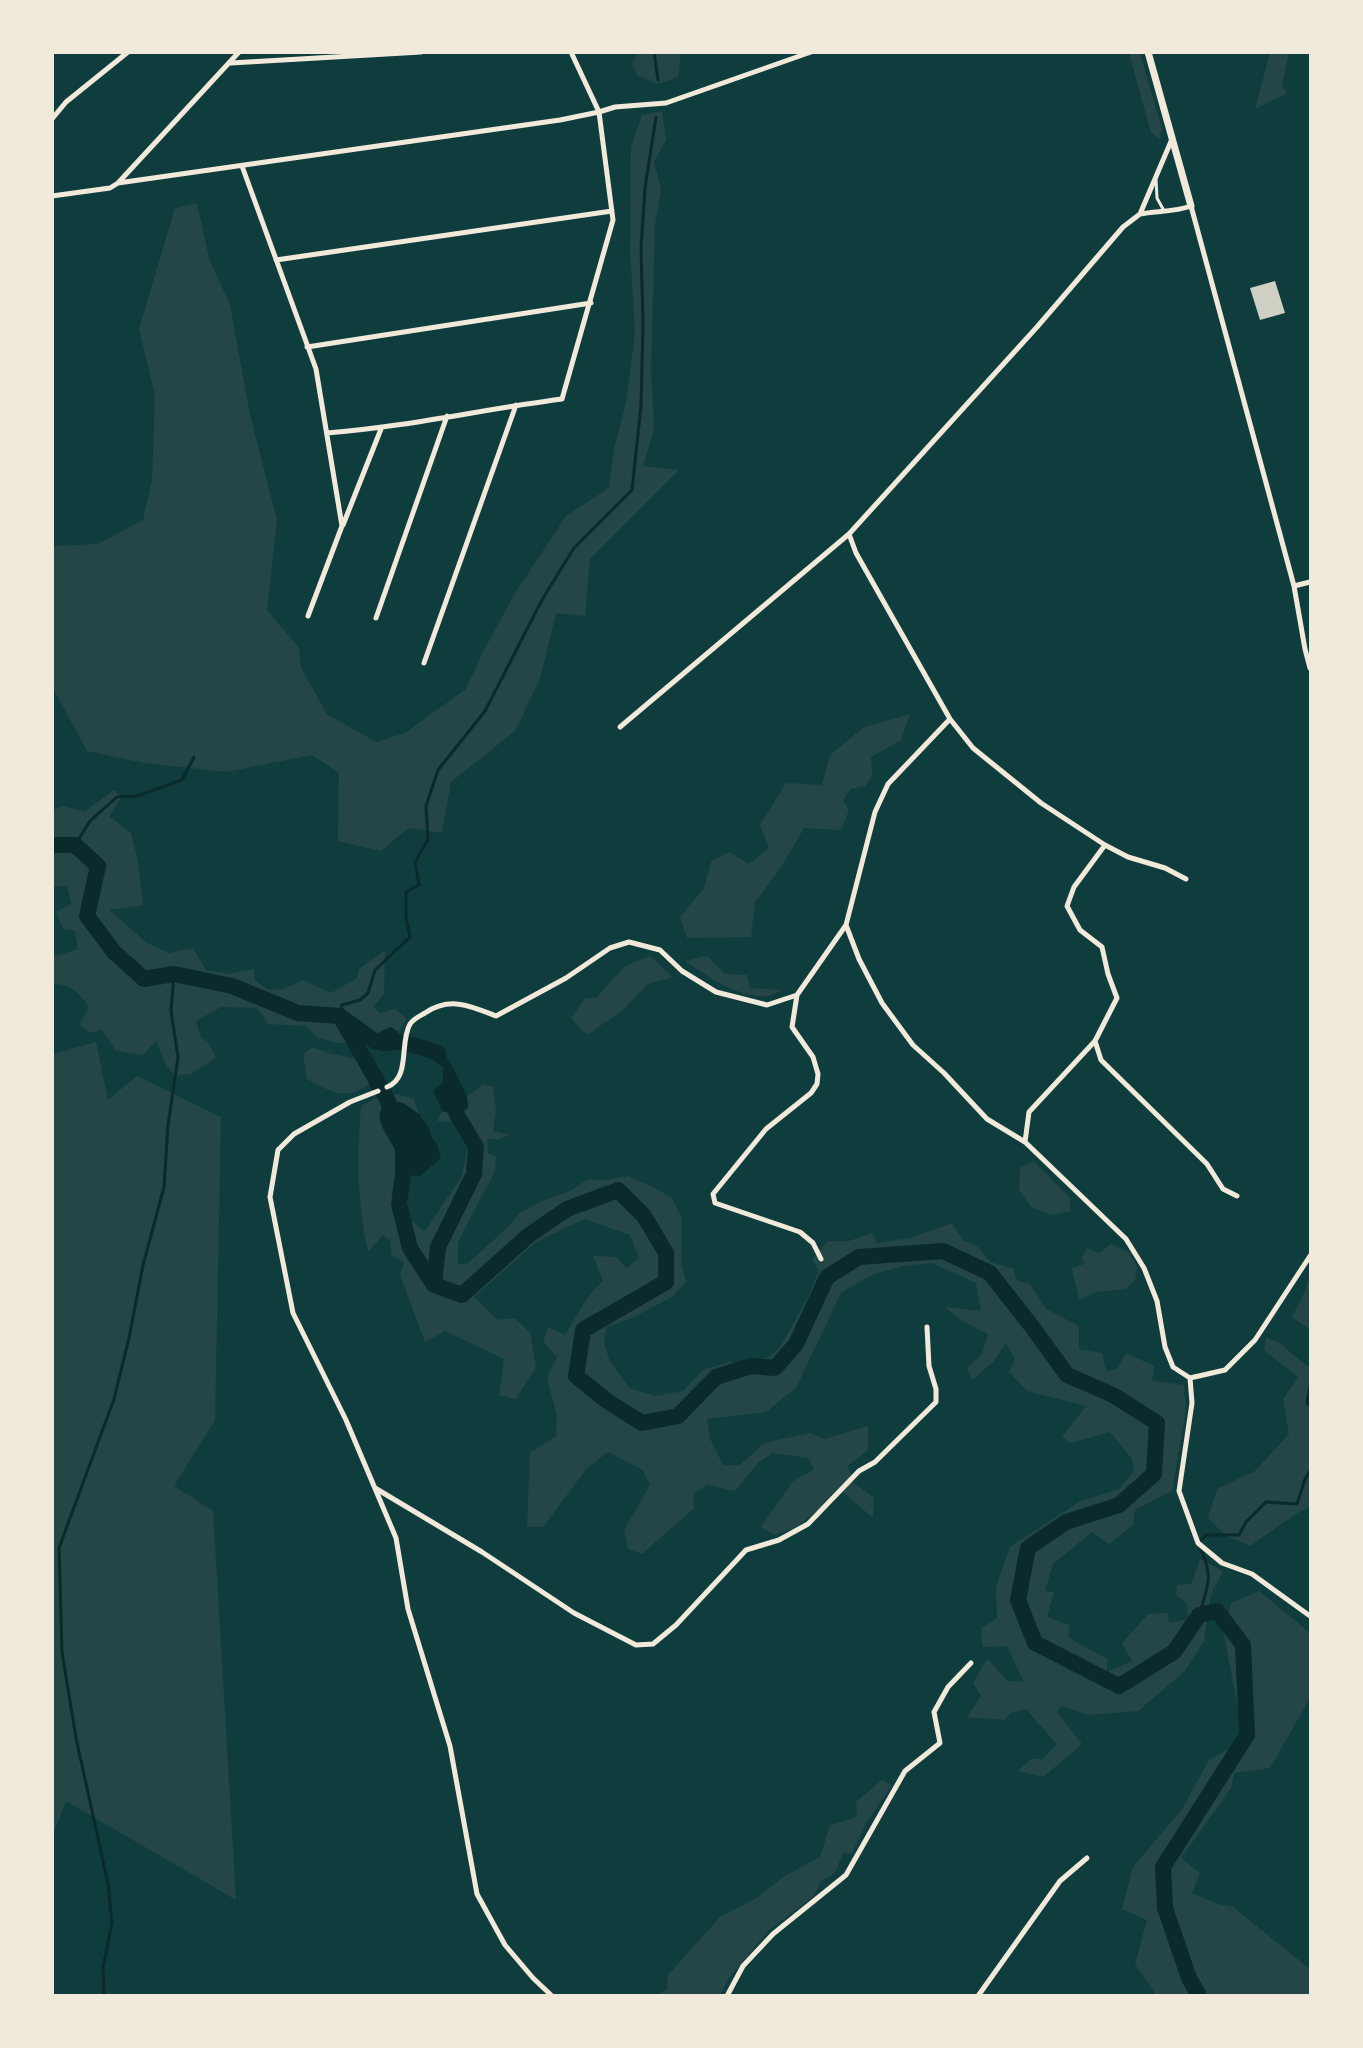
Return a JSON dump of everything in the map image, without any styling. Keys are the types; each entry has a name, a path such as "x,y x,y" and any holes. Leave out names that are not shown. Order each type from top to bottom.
{"street":[{"path":"52,119 66,102 128,52"},
{"path":"52,196 110,188 118,183 239,52"},
{"path":"231,63 421,52"},
{"path":"327,433 381,429 447,416 562,399 613,220 599,112 571,52"},
{"path":"118,183 599,112 615,107 666,103 811,52"},
{"path":"1148,52 1294,586 1305,649 1311,668"},
{"path":"1140,214 1172,139"},
{"path":"242,166 316,369 342,526"},
{"path":"620,727 849,534 1037,327 1123,227 1140,214 1163,209 1178,211 1191,206"},
{"path":"276,260 612,212"},
{"path":"307,347 591,303"},
{"path":"424,663 516,405"},
{"path":"376,618 447,416"},
{"path":"308,616 381,429"},
{"path":"849,534 856,553 950,719 973,748 1041,803 1105,845 1128,857 1165,868 1186,879"},
{"path":"1294,586 1311,582"},
{"path":"821,1259 813,1243 800,1232 715,1203 712,1194 766,1129 811,1094 817,1084 818,1074 813,1057 792,1027 796,994 846,925 875,812 888,784 950,719"},
{"path":"1024,1142 1029,1112 1095,1041 1117,998 1108,974 1102,947 1080,930 1067,906 1074,886 1105,845"},
{"path":"846,925 859,959 882,1003 913,1045 945,1073 987,1119 1024,1142 1126,1239 1144,1268 1156,1301 1164,1347 1173,1367 1190,1378 1225,1370 1255,1340 1311,1256"},
{"path":"387,1088 401,1074 405,1037 411,1022 434,1007 464,1003 496,1016 566,978 610,948 629,942 660,950 682,971 716,992 766,1005 796,994"},
{"path":"1095,1041 1101,1060 1207,1164 1223,1189 1237,1196"},
{"path":"378,1091 350,1102 294,1134 278,1150 270,1197 293,1313 346,1419 396,1538 408,1609 450,1746 477,1894 505,1945 532,1978 552,1995"},
{"path":"373,1487 482,1552 574,1613 636,1645 653,1644 676,1625 746,1550 779,1540 808,1524 859,1471 875,1462 936,1402 936,1389 929,1366 927,1327"},
{"path":"1190,1378 1192,1403 1179,1491 1198,1543 1222,1563 1252,1574 1311,1616"},
{"path":"727,1995 743,1966 773,1934 846,1875 905,1771 940,1743 934,1712 948,1688 971,1663"},
{"path":"978,1995 1060,1881 1087,1858"}],"lane":[{"path":"1156,177 1157,198 1163,209"}],"shaded area":[{"path":"637,53 681,53 678,77 657,84 637,75 632,64"},
{"path":"1129,53 1140,53 1162,129 1160,139 1151,133"},
{"path":"1270,53 1289,53 1282,85 1287,93 1255,109"},
{"path":"662,111 666,140 654,162 661,189 655,224 651,369 654,429 643,466 679,470 590,559 585,616 556,613 540,679 515,731 451,782 442,833 408,828 381,851 338,841 339,773 312,755 226,772 144,763 87,751 54,690 52,678 53,546 98,544 143,520 152,480 155,396 139,329 175,208 197,203 209,258 230,305 250,415 277,520 267,610 299,648 301,668 327,714 376,742 405,733 466,689 515,593 566,516 609,488 614,449 626,403 635,333 630,251 631,147 642,115"},
{"path":"910,714 901,740 871,757 872,775 865,786 850,789 843,801 849,810 841,830 804,828 780,869 755,902 751,937 687,938 680,917 704,888 711,862 729,852 749,864 769,848 760,825 786,783 822,785 830,755 864,727"},
{"path":"114,790 122,797 109,816 131,833 138,860 143,905 109,910 147,943 169,953 193,948 206,970 228,974 254,969 255,980 268,990 283,989 303,980 331,993 357,978 359,969 385,950 384,994 373,1007 380,1013 395,1009 407,1019 398,1032 390,1027 365,1043 339,1043 318,1038 306,1026 268,1024 257,1008 221,1007 196,1021 201,1037 208,1042 216,1058 191,1074 175,1076 165,1063 156,1041 143,1055 116,1051 102,1030 90,1033 79,1025 89,1007 74,990 64,985 53,984 53,955 78,949 75,931 63,929 56,912 71,904 67,885 53,887 53,810 62,806 85,811"},
{"path":"650,956 673,977 648,984 623,1010 587,1035 571,1018 585,998 596,998 625,966"},
{"path":"707,956 725,974 747,975 750,988 782,990 768,996 746,994 725,986 685,961"},
{"path":"391,1027 398,1032 396,1047 390,1051 381,1051 376,1042 378,1033"},
{"path":"96,1042 108,1100 137,1076 221,1117 215,1420 174,1486 213,1511 236,1900 66,1801 53,1835 53,1054"},
{"path":"430,1042 444,1052 467,1096 468,1108 457,1115 442,1111 433,1090 443,1083 443,1068 417,1046"},
{"path":"313,1047 328,1053 376,1063 381,1075 353,1092 328,1090 307,1079 303,1054"},
{"path":"484,1084 493,1087 496,1111 493,1131 509,1135 500,1139 487,1139 488,1153 496,1157 495,1171 458,1242 458,1264 467,1264 520,1213 540,1202 570,1191 587,1180 608,1180 628,1176 672,1198 682,1219 681,1262 686,1282 672,1297 632,1318 607,1327 604,1343 610,1362 630,1388 655,1396 683,1391 703,1370 729,1362 744,1363 768,1358 780,1347 808,1297 819,1271 812,1259 828,1241 849,1241 872,1233 877,1243 910,1238 952,1223 963,1240 978,1247 990,1262 1014,1269 1016,1280 1030,1284 1046,1309 1079,1326 1079,1349 1102,1353 1106,1371 1117,1369 1126,1353 1154,1366 1152,1381 1184,1385 1186,1411 1172,1491 1135,1510 1133,1525 1109,1544 1092,1532 1053,1564 1045,1591 1054,1592 1047,1617 1069,1625 1069,1638 1107,1659 1107,1672 1132,1661 1122,1643 1148,1614 1168,1613 1169,1623 1188,1619 1187,1604 1176,1595 1177,1585 1191,1584 1200,1559 1223,1571 1211,1595 1204,1641 1184,1672 1138,1711 1089,1715 1061,1706 1057,1712 1082,1744 1043,1777 1018,1771 1031,1759 1042,1759 1057,1745 1026,1709 1011,1713 1004,1720 967,1717 981,1696 973,1683 987,1659 1008,1681 1024,1682 1007,1646 982,1647 981,1628 997,1618 996,1587 1010,1547 1079,1502 1119,1489 1134,1471 1132,1459 1110,1432 1070,1443 1062,1437 1086,1406 1027,1391 1009,1372 1015,1359 1006,1343 993,1362 972,1380 967,1368 982,1354 988,1334 964,1322 945,1307 981,1311 976,1283 932,1263 904,1266 873,1274 841,1293 796,1388 766,1412 707,1419 710,1439 723,1465 740,1465 764,1443 810,1433 824,1439 868,1426 868,1450 848,1466 852,1481 874,1498 873,1518 842,1491 794,1529 774,1535 761,1527 793,1481 814,1470 808,1458 773,1453 758,1463 735,1491 707,1485 693,1494 694,1508 642,1554 628,1549 624,1530 650,1485 643,1470 608,1452 587,1468 543,1527 527,1527 530,1453 556,1436 557,1416 547,1378 557,1357 543,1342 548,1327 565,1335 586,1299 603,1281 593,1256 617,1257 626,1268 639,1258 630,1235 584,1219 536,1242 474,1297 498,1320 514,1318 530,1332 536,1367 516,1399 499,1395 504,1359 445,1331 425,1342 400,1275 404,1263 391,1254 391,1242 383,1235 368,1252 359,1179 361,1106 387,1094 414,1099 419,1114 405,1104 389,1141 395,1149 396,1166 408,1183 410,1220 425,1231 462,1176 467,1149 452,1122 437,1121 442,1111 457,1115 468,1108 467,1096"},
{"path":"387,1099 403,1103 419,1114 437,1145 441,1158 420,1176 403,1175 398,1167 396,1152 380,1119 382,1107"},
{"path":"1034,1161 1070,1198 1070,1211 1051,1215 1031,1207 1019,1190 1020,1168"},
{"path":"1111,1244 1129,1252 1137,1267 1135,1280 1126,1289 1097,1292 1079,1300 1072,1268 1084,1264 1082,1257 1087,1248 1099,1253"},
{"path":"1310,1272 1310,1330 1292,1317 1305,1291"},
{"path":"1266,1338 1284,1346 1310,1367 1310,1507 1299,1512 1250,1546 1226,1536 1208,1518 1217,1489 1255,1471 1289,1434 1283,1399 1298,1377 1264,1350"},
{"path":"1259,1591 1310,1633 1310,1698 1270,1768 1234,1773 1231,1788 1181,1858 1200,1873 1192,1893 1218,1904 1233,1907 1310,1969 1310,1995 1156,1995 1135,1964 1147,1920 1122,1909 1133,1867 1182,1809 1209,1760 1244,1740 1224,1635 1231,1603"},
{"path":"882,1780 892,1785 867,1822 852,1853 843,1853 835,1873 821,1881 814,1896 768,1931 729,1978 720,1995 657,1995 667,1990 668,1975 720,1917 758,1897 783,1877 820,1857 830,1825 857,1817 856,1802"}],"building":[{"path":"1275,281 1285,313 1260,320 1250,288"}],"waterway":[{"path":"654,52 658,80"},
{"path":"340,1016 342,1005 360,1000 368,993 375,970 410,937 406,917 406,892 419,885 415,862 428,840 426,806 438,770 485,711 543,598 574,548 632,490 641,406 643,324 641,248 645,188 656,117"},
{"path":"75,845 90,821 117,797 137,796 182,780 194,757"},
{"path":"52,845 75,845 98,866 87,916 114,952 144,979 174,974 232,986 298,1013 340,1016 387,1099 395,1119"},
{"path":"104,1996 103,1968 112,1922 108,1884 76,1738 62,1652 59,1548 114,1399 143,1265 164,1187 168,1125 178,1057 171,1011 174,974"},
{"path":"344,1019 376,1042 397,1042 438,1053"},
{"path":"434,1285 438,1247 474,1174 476,1147 457,1115 453,1094"},
{"path":"403,1152 399,1204 410,1248 434,1285 462,1295 529,1235 567,1209 618,1190 644,1216 666,1253 666,1282 583,1330 576,1376 607,1401 642,1423 678,1416 716,1377 751,1366 775,1368 796,1344 827,1277 859,1257 943,1251 990,1273 1067,1375 1113,1395 1157,1423 1154,1474 1119,1505 1066,1522 1028,1548 1018,1600 1035,1643 1119,1686 1174,1652 1199,1615 1217,1611 1243,1645 1247,1735 1163,1867 1165,1908 1189,1978 1199,1996"},
{"path":"1310,1386 1307,1402 1310,1406"},
{"path":"1199,1615 1207,1587 1208,1571 1198,1543 1206,1535 1239,1535 1246,1522 1266,1502 1297,1504 1310,1471"}]}
